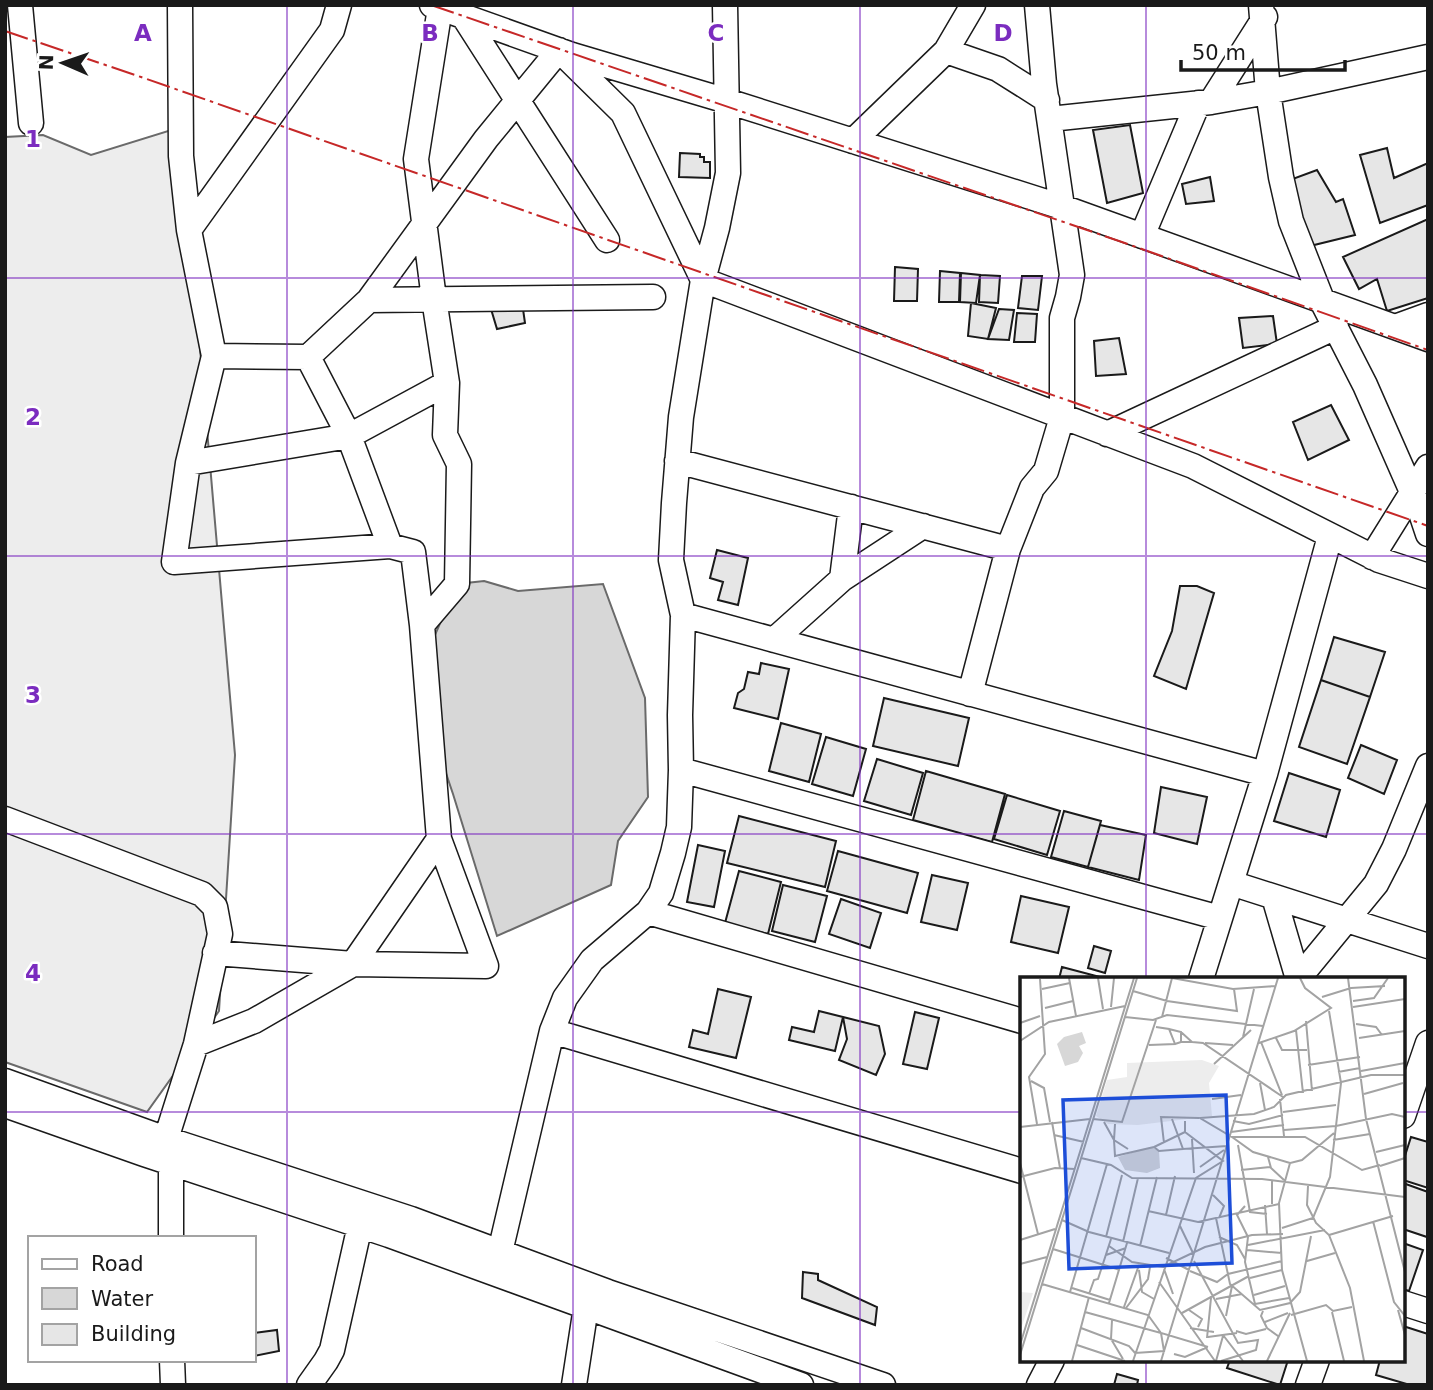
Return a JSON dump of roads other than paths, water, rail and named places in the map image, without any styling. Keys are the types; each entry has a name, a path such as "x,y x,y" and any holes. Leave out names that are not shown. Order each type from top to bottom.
{"street":[{"path":"20,5 30,123"},
{"path":"180,5 181,156 189,230 214,356 188,463 174,562 390,546 413,552 422,625 439,839 486,966 352,964 215,953"},
{"path":"189,230 332,30 339,5"},
{"path":"500,1252 552,1031 565,998 592,960 648,912 661,893 679,827 683,615 671,560 681,416 703,280 728,173 725,5"},
{"path":"853,141 946,51 973,5"},
{"path":"970,694 1008,549 1032,488 1046,471 1062,417 1062,318 1072,275 1048,110 1037,5"},
{"path":"422,625 457,584 460,464 444,435 447,383 416,159 436,7 559,50 1062,207 1428,339"},
{"path":"1266,11 1268,92 1281,177 1291,221 1323,301 1365,385 1428,534"},
{"path":"1142,236 1205,103 1266,11"},
{"path":"464,17 607,240"},
{"path":"214,356 308,357 369,300 486,139 559,50"},
{"path":"559,50 623,113 703,280 1193,466 1372,557 1428,576"},
{"path":"946,51 998,69 1048,110 1205,103 1428,57"},
{"path":"369,300 653,297"},
{"path":"1395,327 1428,315"},
{"path":"1107,434 1336,327"},
{"path":"308,357 349,436 390,546"},
{"path":"188,463 349,436 447,383"},
{"path":"677,461 1008,549"},
{"path":"1372,557 1428,467"},
{"path":"842,579 851,507"},
{"path":"774,640 842,579 923,526"},
{"path":"1202,977 1265,774 1330,536"},
{"path":"683,615 1265,774"},
{"path":"681,770 1220,918"},
{"path":"1274,897 1296,972 1376,884 1426,784"},
{"path":"5,819 202,894 215,907 220,934 196,1044 168,1151 171,1236"},
{"path":"196,1044 254,1021 352,964 439,839"},
{"path":"1231,883 1428,946"},
{"path":"648,912 1020,1020"},
{"path":"552,1031 1020,1170"},
{"path":"1411,1102 1428,1043"},
{"path":"5,1082 168,1151 360,1225 801,1385"},
{"path":"5,1105 411,1219 608,1292 883,1385"},
{"path":"309,1385 332,1350 360,1225"},
{"path":"1405,1304 1428,1311"},
{"path":"574,1385 586,1307"},
{"path":"723,1357 732,1333"},
{"path":"172,1362 173,1385"},
{"path":"1039,1385 1051,1362"},
{"path":"1308,1385 1316,1362"}],"water":[{"path":"484,581 518,591 603,584 645,698 648,797 618,841 611,885 497,936 430,726 425,658 457,584"}]}
